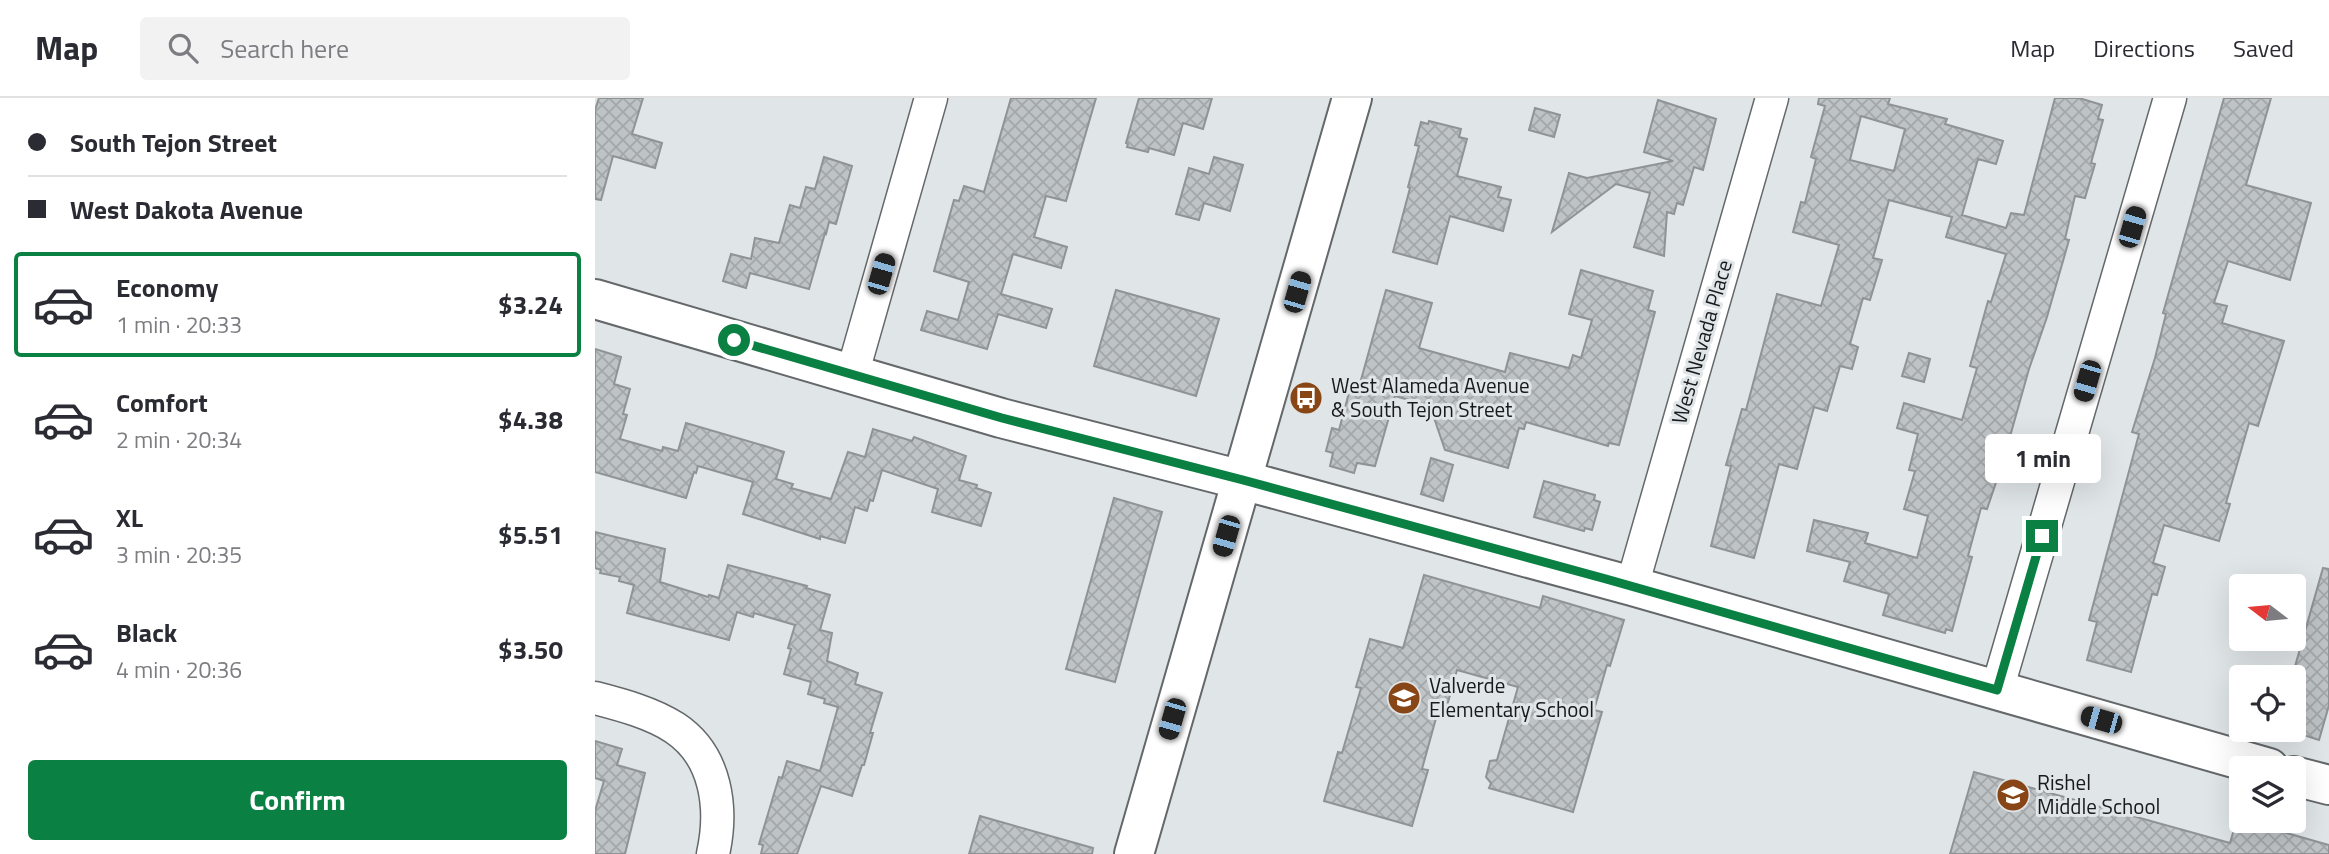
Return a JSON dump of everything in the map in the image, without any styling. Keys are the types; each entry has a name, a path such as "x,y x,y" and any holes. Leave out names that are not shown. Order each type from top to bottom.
{"street":[{"path":"852,375 931,98"},
{"path":"1133,854 1352,98"},
{"name":"West Nevada Place","path":"1632,586 1772,98"},
{"path":"1997,690 2170,98"},
{"path":"595,299 1002,418 1243,480 1632,586 2229,757"},
{"path":"595,698 659,720 676,729 696,748 708,767 716,792 717,815 713,854"},
{"path":"2306,779 2329,786"}],"building":[{"path":"599,98 643,98 632,134 662,143 655,168 613,156 601,200 595,199 595,110"},
{"path":"1011,98 1096,98 1066,201 1046,196 1034,237 1067,247 1061,268 1013,254 1001,294 1052,309 1046,328 998,314 987,349 921,330 927,311 958,320 969,282 934,271 954,200 959,201 964,186 984,192"},
{"path":"1139,98 1212,98 1203,129 1183,123 1174,155 1149,148 1148,152 1127,147"},
{"path":"1819,98 1890,98 1888,104 1947,119 1945,124 2003,141 1996,164 1978,159 1962,215 2006,228 2011,213 2024,215 2055,98 2079,98 2102,105 2098,119 2103,120 2091,163 2095,164 2085,198 2075,196 2065,239 2069,240 2047,317 1987,509 1981,508 1968,556 1972,557 1952,631 1946,629 1945,633 1883,615 1889,594 1844,581 1850,562 1807,551 1814,520 1868,533 1865,543 1917,558 1928,516 1904,509 1915,471 1909,470 1918,434 1897,428 1904,403 1962,420 1977,368 1970,366 1988,301 1991,302 2006,254 1946,237 1952,217 1889,200 1873,258 1882,260 1870,300 1863,298 1850,344 1858,347 1852,369 1840,366 1827,411 1814,407 1797,469 1779,464 1754,558 1711,546 1731,466 1726,465 1742,409 1746,410 1777,294 1821,306 1839,245 1793,232 1801,202 1805,203 1816,159 1811,157 1825,106 1818,104","holes":["1861,116 1905,129 1894,171 1850,160"]},
{"path":"2224,98 2271,98 2246,185 2311,203 2290,280 2228,261 2214,303 2227,306 2222,323 2284,341 2258,426 2249,423 2226,503 2230,504 2219,541 2164,525 2153,563 2165,567 2157,595 2152,594 2131,672 2087,660 2097,622 2089,620 2139,434 2132,432 2155,358 2166,314 2163,313"},
{"path":"1658,100 1716,119 1703,170 1694,167 1683,205 1677,203 1674,214 1667,212 1664,256 1634,247 1650,193 1616,184 1552,232 1569,173 1587,178 1673,161 1644,152"},
{"path":"1535,108 1560,115 1554,137 1529,130"},
{"path":"1429,121 1461,129 1459,137 1467,139 1457,176 1501,187 1498,197 1511,200 1503,231 1450,216 1437,264 1393,252 1410,188 1408,187 1419,146 1415,145 1421,122 1428,124"},
{"path":"824,157 852,166 836,224 829,222 809,289 750,273 746,288 723,281 731,254 751,259 755,238 779,243 790,205 800,208 806,187 815,189"},
{"path":"1214,157 1243,165 1230,211 1204,203 1199,220 1176,214 1189,168 1209,174"},
{"path":"1581,270 1653,291 1648,310 1655,312 1619,445 1609,443 1608,446 1526,422 1524,429 1519,428 1508,468 1445,450 1430,406 1395,396 1375,466 1357,463 1354,473 1330,466 1333,453 1326,451 1332,428 1339,430 1351,385 1359,387 1386,290 1432,303 1419,348 1505,372 1510,353 1569,368 1573,355 1581,358 1592,320 1569,314"},
{"path":"1116,290 1219,319 1196,396 1094,366"},
{"path":"595,349 621,357 614,384 630,389 623,414 627,415 620,439 662,451 663,447 678,451 686,423 784,452 776,479 793,484 791,488 831,499 848,452 865,457 873,429 912,441 914,437 966,456 959,480 977,485 976,488 991,493 981,526 932,512 938,489 882,470 873,501 870,500 867,511 855,507 845,543 820,536 820,539 743,514 753,482 698,466 686,498 595,472"},
{"path":"1909,353 1930,359 1924,382 1902,376"},
{"path":"1431,458 1453,465 1443,501 1421,494"},
{"path":"1544,481 1595,495 1594,500 1600,502 1592,530 1585,528 1584,531 1534,517"},
{"path":"1114,498 1162,512 1115,682 1066,669"},
{"path":"595,532 665,549 660,582 708,597 719,598 728,565 807,586 806,588 830,595 820,630 832,633 827,661 858,673 855,684 882,693 864,765 852,796 821,786 797,854 761,854 763,845 759,844 779,777 782,778 787,761 820,771 838,707 824,703 825,699 808,694 811,682 784,674 795,625 754,613 753,617 737,612 729,640 627,613 634,585 619,581 620,577 600,573 601,570 595,568"},
{"path":"2323,568 2329,569 2329,705 2319,740 2306,736 2306,665 2295,665 2299,651 2307,651 2307,624"},
{"name":"Valverde Elementary School","path":"1424,575 1540,608 1543,596 1624,620 1594,710 1602,712 1573,812 1489,788 1491,783 1486,777 1490,761 1497,760 1518,687 1457,670 1445,713 1438,711 1422,769 1428,770 1412,826 1324,801 1338,752 1342,753 1361,688 1356,687 1370,639 1403,648"},
{"path":"595,741 622,749 617,765 645,773 625,854 595,854 595,811 604,781 595,778"},
{"name":"Rishel Middle School","path":"1974,772 2230,843 2233,833 2287,833 2329,845 2329,854 1950,854"},
{"path":"980,816 1093,848 1092,854 969,854"}],"place":[{"name":"West Alameda Avenue & South Tejon Street","path":"1306,398"},
{"name":"Valverde Elementary School","path":"1404,698"},
{"name":"Rishel Middle School","path":"2013,795"}],"route":[{"path":"734,340 1002,418 1243,480 1606,579 1997,690 2042,536"}]}
